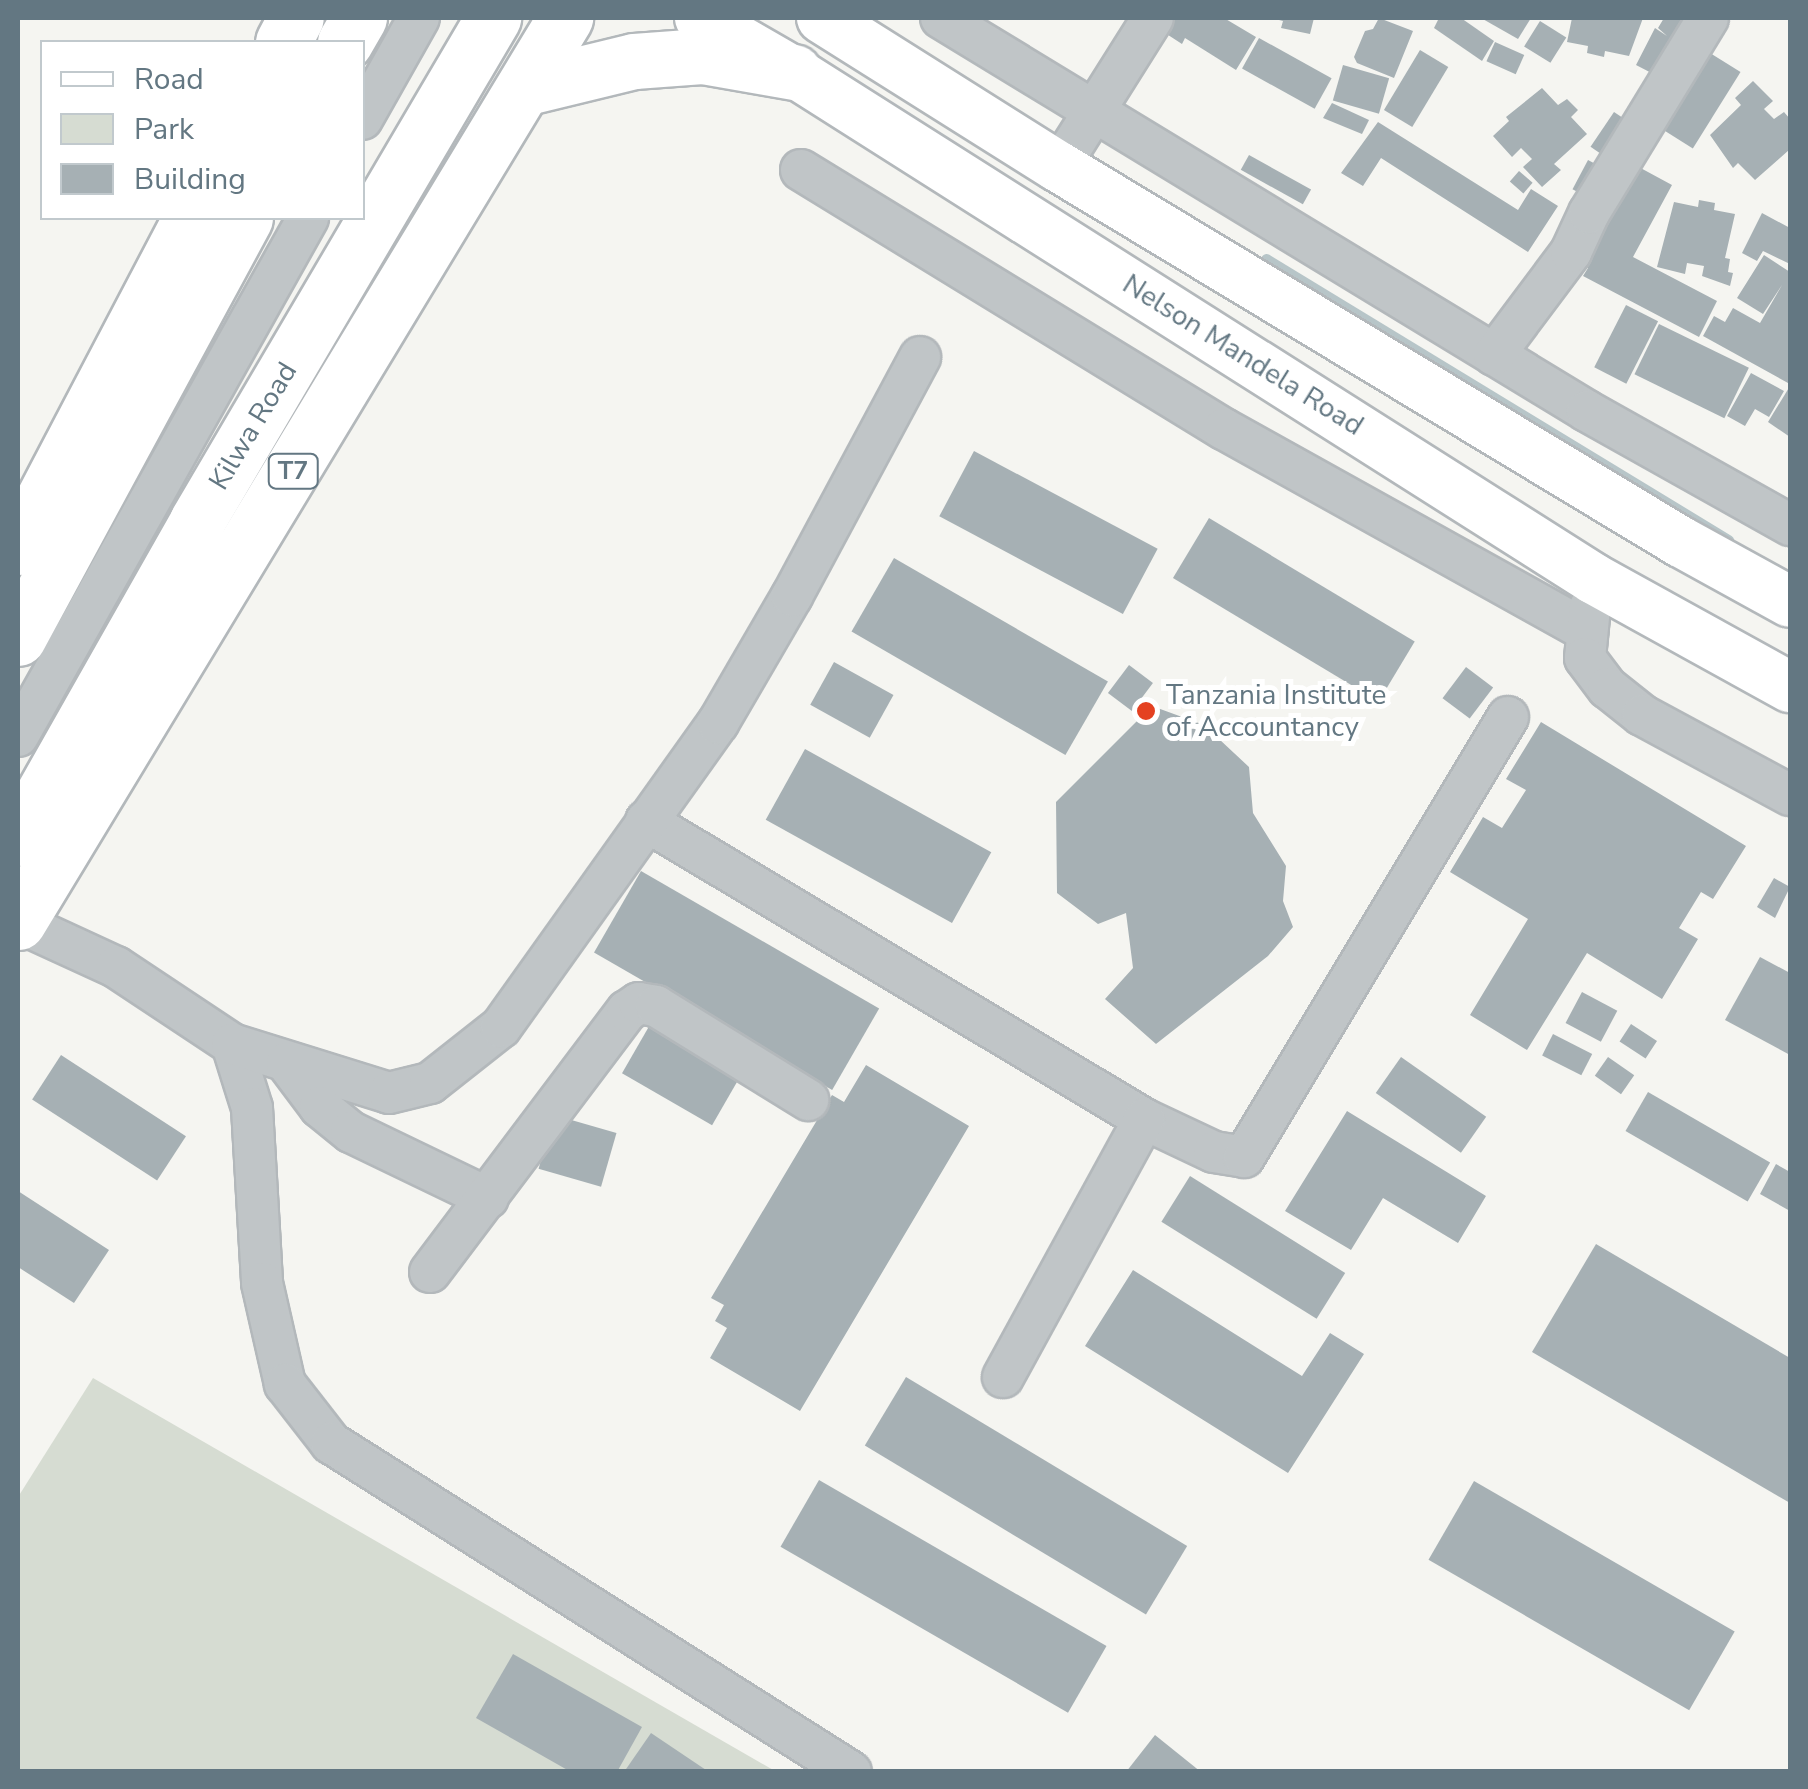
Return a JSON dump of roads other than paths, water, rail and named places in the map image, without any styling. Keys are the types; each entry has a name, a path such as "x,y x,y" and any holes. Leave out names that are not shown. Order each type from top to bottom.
{"highway":[{"path":"284,40 296,18"},
{"path":"346,40 359,18"},
{"name":"Kilwa Road","path":"18,838 197,521 493,18"},
{"name":"T7","path":"18,922 566,18"},
{"path":"526,86 634,60 702,56 794,72"},
{"path":"18,548 190,220"},
{"path":"18,638 244,220"}],"main road":[{"name":"Nelson Mandela Road","path":"700,18 794,72 1594,578 1790,688"},
{"path":"822,18 1681,542 1790,602"}],"street":[{"path":"365,114 419,18"},
{"path":"941,18 1494,355 1790,526"},
{"path":"1059,166 1152,18"},
{"path":"1494,355 1571,252 1589,213 1708,18"},
{"path":"801,170 1224,429 1587,632"},
{"path":"18,736 307,220"},
{"path":"18,922 116,967 232,1044 287,1063 390,1092 430,1082 458,1065 501,1026 728,707 920,357"},
{"path":"1594,578 1584,658 1608,688 1642,715 1790,795"},
{"path":"646,822 1144,1119 1214,1152 1244,1158 1508,717"},
{"path":"430,1272 627,1011 639,1004 656,1006 808,1100"},
{"path":"232,1044 252,1108 262,1283 285,1384 331,1444 851,1772"},
{"path":"287,1063 320,1107 351,1132 488,1198"},
{"path":"1003,1377 1144,1119"}],"waterway":[{"path":"1266,259 1728,540"}],"place":[{"name":"Tanzania Institute of Accountancy","path":"1146,711"}]}
